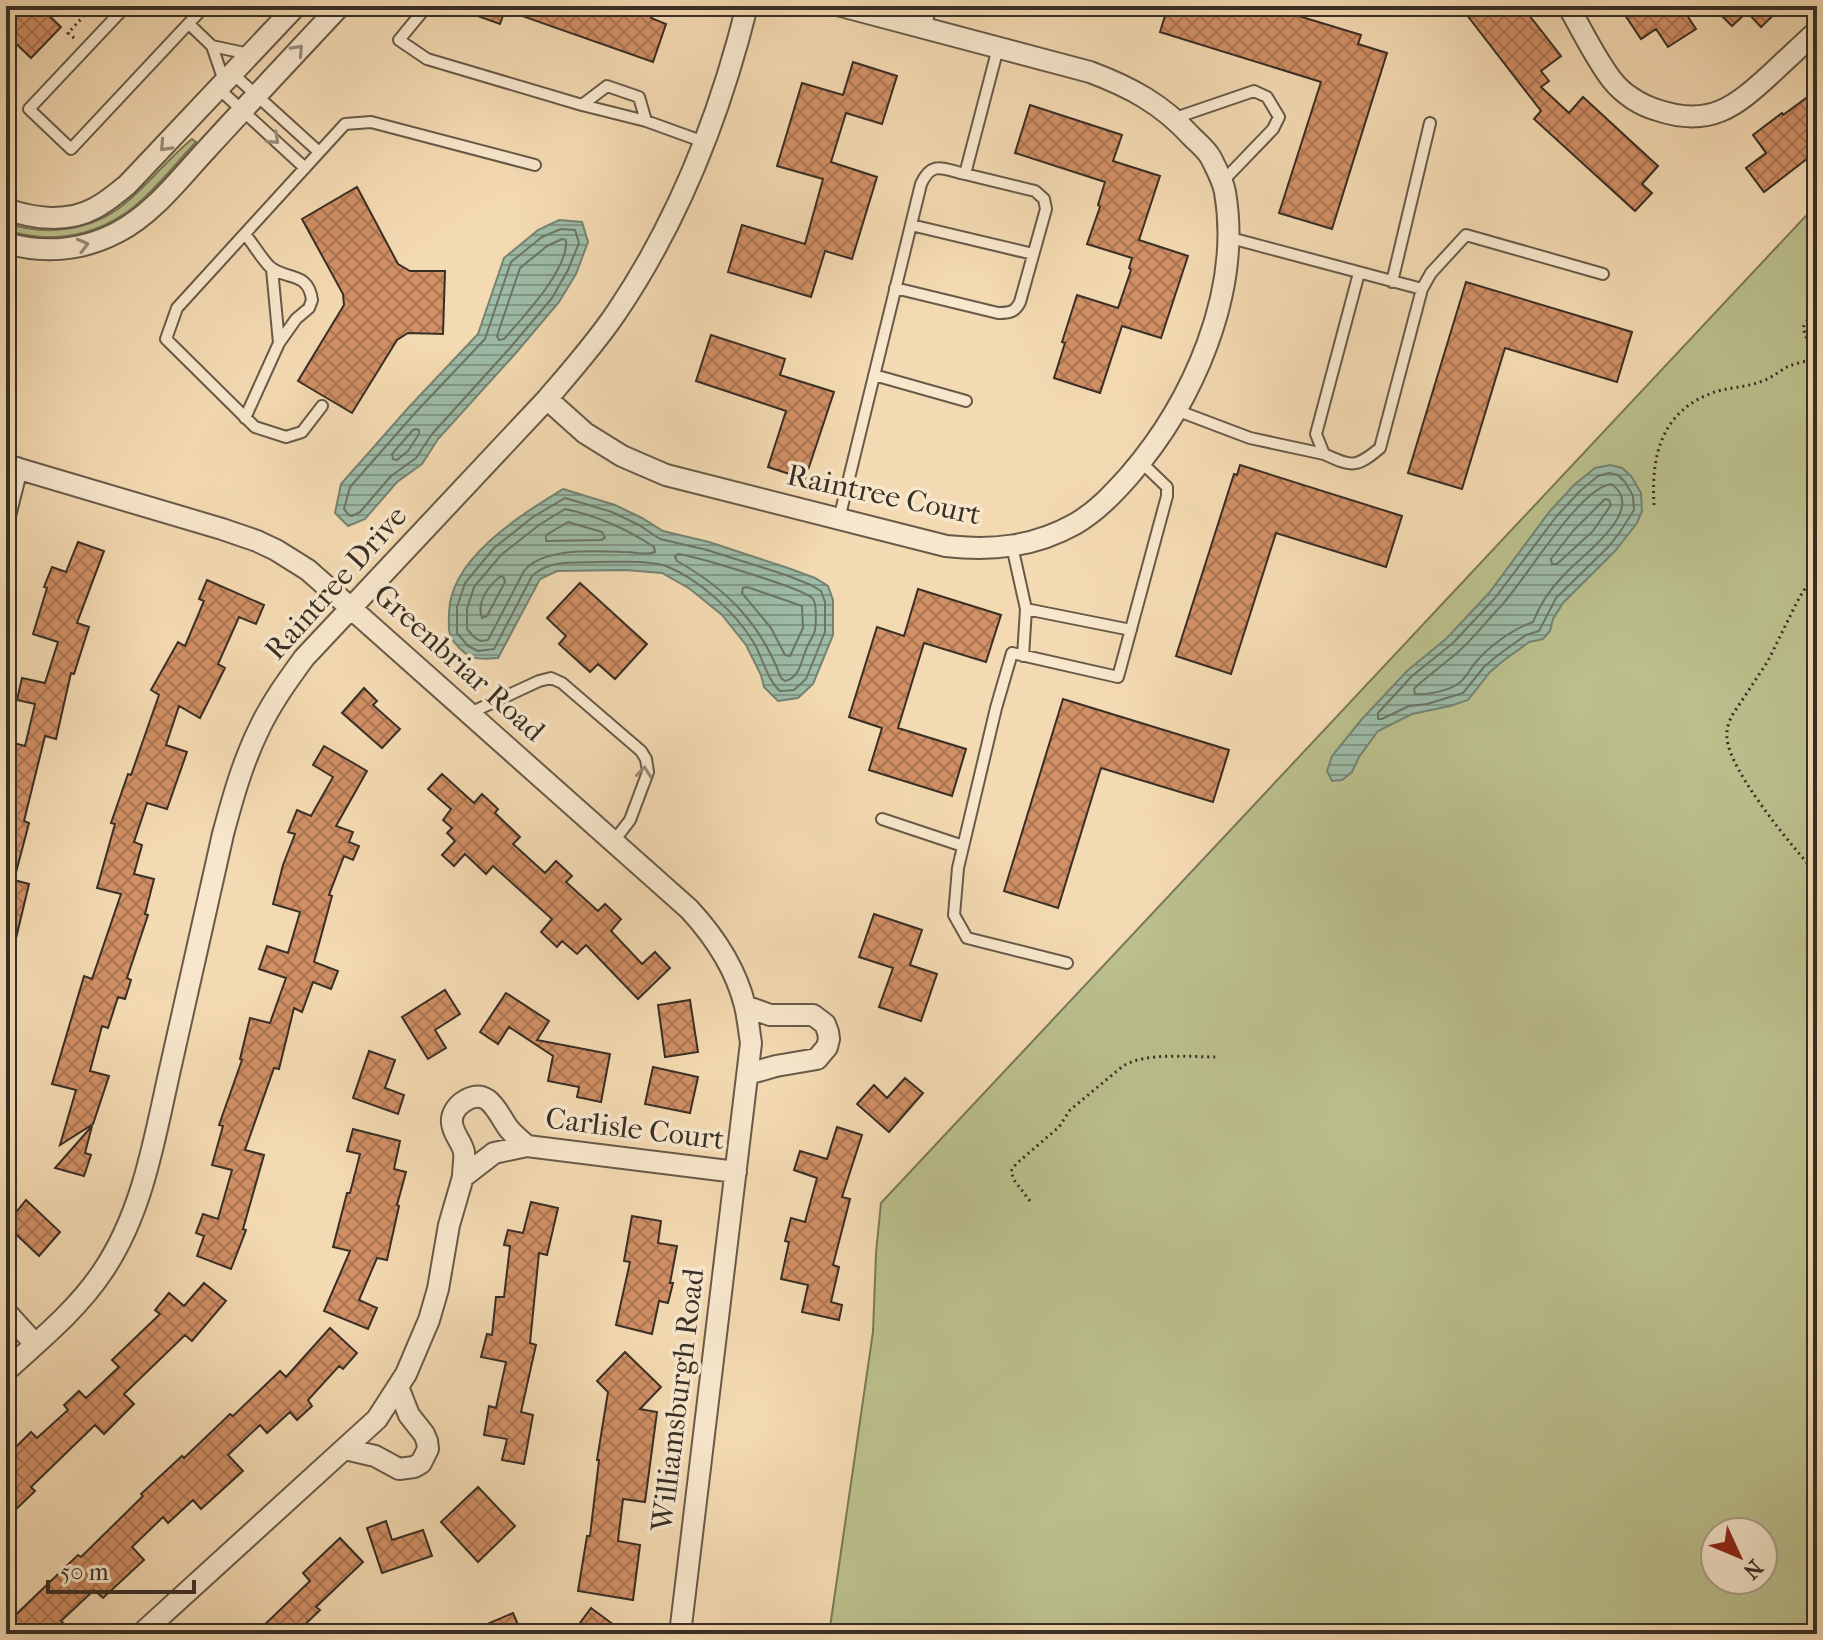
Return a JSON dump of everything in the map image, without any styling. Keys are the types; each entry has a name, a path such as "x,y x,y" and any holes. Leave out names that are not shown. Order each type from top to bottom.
{"street":[{"path":"6,209 37,218 55,218 92,210 127,185 296,6"},
{"path":"6,243 46,251 68,249 117,233 133,223 152,207 340,6"},
{"name":"Raintree Drive","path":"6,1371 85,1295 103,1271 137,1203 152,1150 223,834 245,760 261,726 304,658 547,399 614,317 637,282 673,214 704,142 725,85 747,6"},
{"name":"Raintree Court","path":"547,399 585,433 652,470 946,546 975,549 1012,546 1050,536 1075,524 1099,507 1141,462 1176,410 1200,365 1212,331 1227,259 1227,237 1225,189 1210,155 1175,118 1120,83 1090,72 841,6"},
{"path":"1568,6 1611,79 1621,90 1647,107 1691,117 1726,109 1744,98 1817,31"},
{"path":"6,512 12,467"},
{"name":"Greenbriar Road","path":"12,467 257,541 308,570 689,909 708,929 723,953 745,1006 751,1043 736,1172"},
{"path":"745,1006 770,1015 813,1015 825,1024 829,1039 827,1047 817,1059 748,1074"},
{"name":"Carlisle Court","path":"141,1634 377,1419 406,1374 432,1310 449,1225 463,1177 464,1151 452,1126 455,1110 467,1100 475,1098 491,1102 508,1129 527,1146"},
{"name":"Carlisle Court","path":"463,1177 494,1153 527,1146 736,1172"},
{"name":"Williamsburgh Road","path":"680,1634 736,1172"},
{"path":"6,1312 35,1344"},
{"path":"345,1449 375,1456 399,1469 421,1463 427,1441 409,1415 398,1387"}],"lane":[{"path":"126,6 29,109 71,149 205,6"},
{"path":"427,6 399,40 427,59 646,121 704,142"},
{"path":"925,28 931,6"},
{"path":"189,24 212,46 242,111 305,168"},
{"path":"212,46 251,55"},
{"path":"965,174 998,48"},
{"path":"226,82 257,95 319,152"},
{"path":"582,105 607,86 639,97 646,121"},
{"path":"1175,118 1254,91 1267,97 1279,117 1273,129 1222,182"},
{"path":"322,406 302,432 286,437 255,427 166,339 177,308 345,124 371,122 535,165"},
{"path":"1392,282 1430,123"},
{"path":"839,519 895,288 921,184 926,173 932,168 940,168 1040,194 1044,199 1046,209 1016,309 998,313 895,288"},
{"path":"911,225 1033,254"},
{"path":"245,234 272,269 279,343"},
{"path":"1176,410 1250,438 1324,454 1346,463 1364,461 1380,448 1422,289 1431,273 1466,235 1603,274"},
{"path":"1227,237 1422,289"},
{"path":"245,418 279,343 296,319 309,308 312,300 307,284 272,269"},
{"path":"1324,454 1316,434 1359,273"},
{"path":"874,375 966,401"},
{"path":"1067,963 967,938 954,915 958,868 1012,653 1118,677 1167,496 1167,487 1141,462"},
{"path":"1012,546 1026,609 1023,656"},
{"path":"1026,609 1131,630"},
{"path":"470,713 551,678 562,683 641,751 648,772 630,820 614,841"},
{"path":"882,819 963,846"}],"path":[{"path":"1817,313 1803,328 1806,337 1817,336"},
{"path":"1654,505 1658,449 1667,426 1685,408 1711,393 1760,382 1788,367 1817,358"},
{"path":"1817,568 1768,661 1733,714 1726,737 1741,774 1817,874"},
{"path":"1030,1201 1011,1171 1059,1127 1070,1110 1123,1066 1152,1058 1216,1057"}],"green space":[{"path":"192,139 196,142 151,191 106,225 57,237 23,235 6,230 6,223 38,230 55,230 101,219 129,200"},
{"path":"1817,204 1817,1634 829,1634 873,1332 881,1203"}],"water":[{"path":"559,220 582,222 588,242 576,274 559,302 438,439 422,464 397,482 365,519 348,526 335,513 341,484 478,334 504,258 538,230"},
{"path":"1610,465 1622,468 1631,476 1641,493 1642,511 1637,523 1615,551 1563,603 1543,639 1529,642 1503,661 1468,700 1412,714 1378,731 1352,772 1342,780 1332,781 1327,771 1332,756 1362,719 1489,593 1550,511 1574,485 1595,468"},
{"path":"563,489 615,505 663,531 709,542 788,568 828,586 833,600 833,635 813,684 798,698 778,701 764,687 746,645 722,615 690,589 662,573 557,571 540,579 498,658 479,659 465,653 452,640 449,625 452,593 461,574 474,556 509,525"}],"building":[{"path":"6,6 39,6 61,27 31,58 6,34"},
{"path":"456,6 656,6 651,18 666,24 653,62 505,10 500,24"},
{"path":"1168,6 1266,6 1361,35 1358,44 1387,53 1332,229 1279,213 1321,82 1160,32"},
{"path":"1460,6 1522,6 1561,56 1541,71 1549,81 1541,87 1569,113 1583,97 1658,166 1642,184 1652,193 1635,211 1534,119 1541,111"},
{"path":"1619,6 1681,6 1696,29 1668,47 1656,29 1641,39"},
{"path":"1712,6 1783,6 1761,27 1747,12 1732,26"},
{"path":"853,62 897,76 882,124 846,113 831,162 877,177 852,259 825,251 811,297 728,272 742,225 805,244 823,179 777,166 802,83 843,95"},
{"path":"1817,90 1817,151 1764,192 1746,168 1766,153 1753,135"},
{"path":"1030,105 1122,135 1113,161 1160,176 1139,240 1188,256 1161,338 1122,326 1100,393 1054,378 1065,343 1062,342 1077,295 1118,308 1132,258 1087,244 1105,182 1015,153"},
{"path":"357,187 398,264 410,271 445,271 443,334 408,333 397,340 352,413 298,381 344,305 343,294 302,219"},
{"path":"1466,282 1632,332 1617,382 1505,348 1462,489 1408,473"},
{"path":"711,335 785,359 780,375 834,392 805,479 768,467 786,411 696,381"},
{"path":"1240,465 1402,516 1386,567 1276,533 1231,674 1176,656 1234,474 1237,475"},
{"path":"78,542 104,551 77,623 89,627 74,674 71,673 56,739 45,736 24,821 29,823 14,880 29,884 12,955 6,954 6,773 14,743 25,746 35,704 17,700 22,678 45,683 58,642 33,634 47,588 44,587 52,567 66,572"},
{"path":"207,580 264,605 256,624 239,617 218,664 225,668 200,718 179,706 166,745 187,752 167,809 147,803 134,842 142,845 134,874 154,879 145,914 148,915 127,978 131,980 125,999 118,997 108,1028 102,1026 90,1071 109,1076 93,1124 60,1145 76,1090 52,1084 84,976 92,979 121,894 97,888 115,824 111,823 159,695 151,690 178,642 185,646 204,601 199,599"},
{"path":"580,583 647,644 615,679 598,664 590,672 559,644 566,636 547,618"},
{"path":"918,589 1001,615 986,662 924,643 898,728 966,749 952,796 869,770 882,728 849,717 877,627 904,636"},
{"path":"364,688 377,701 373,705 400,729 382,748 342,713"},
{"path":"1063,699 1229,750 1213,802 1101,768 1058,908 1004,891"},
{"path":"324,746 367,771 336,826 353,832 349,842 359,846 353,860 344,856 329,895 332,896 314,962 338,971 331,989 313,982 302,1012 294,1008 279,1069 274,1068 245,1150 264,1155 243,1229 246,1230 231,1269 197,1256 204,1236 196,1233 203,1214 218,1219 232,1170 212,1165 223,1126 219,1125 242,1060 250,1018 270,1023 286,978 259,969 267,946 288,953 300,912 273,904 295,834 288,832 297,810 311,816 333,777 313,765"},
{"path":"442,774 474,803 482,794 498,809 495,813 520,837 513,844 545,873 556,861 572,876 566,882 598,911 605,904 621,919 611,931 642,964 655,952 670,968 638,999 586,945 577,954 562,941 557,947 541,932 552,919 493,866 486,874 465,854 454,866 442,855 455,841 447,833 452,828 443,820 451,809 428,789"},
{"path":"874,914 922,930 910,965 937,974 921,1021 879,1007 893,968 859,957"},
{"path":"445,990 460,1014 435,1030 446,1048 428,1059 402,1017"},
{"path":"506,993 549,1021 537,1040 610,1054 601,1102 577,1097 579,1087 548,1081 553,1056 509,1027 498,1044 480,1032"},
{"path":"690,1000 698,1052 665,1057 658,1005"},
{"path":"369,1051 395,1060 385,1088 404,1095 398,1114 353,1098"},
{"path":"653,1067 698,1077 690,1113 645,1104"},
{"path":"905,1078 923,1093 889,1132 857,1104 874,1085 887,1098"},
{"path":"92,1126 85,1153 91,1155 84,1176 55,1168"},
{"path":"837,1127 862,1135 842,1197 850,1199 833,1265 839,1267 831,1302 842,1305 839,1320 802,1312 808,1285 781,1279 791,1218 805,1222 817,1178 794,1170 800,1151 827,1159"},
{"path":"353,1129 400,1141 394,1169 406,1172 387,1260 377,1258 359,1300 377,1308 368,1329 324,1311 350,1251 333,1247 360,1154 347,1151"},
{"path":"26,1200 60,1232 39,1256 6,1225"},
{"path":"531,1202 558,1208 547,1255 539,1253 530,1343 536,1345 521,1412 533,1415 524,1464 502,1460 507,1439 484,1435 489,1406 496,1408 506,1362 481,1357 487,1334 492,1335 496,1297 504,1297 510,1246 504,1245 508,1230 523,1233"},
{"path":"632,1216 661,1221 658,1243 677,1246 668,1303 659,1301 652,1334 616,1325 630,1262 624,1261"},
{"path":"204,1283 226,1301 192,1341 185,1335 124,1394 134,1404 104,1434 95,1425 31,1487 35,1491 6,1519 6,1457 31,1432 37,1438 68,1410 64,1405 79,1391 86,1398 119,1367 112,1360 160,1314 155,1310 169,1293 184,1306"},
{"path":"330,1328 357,1353 343,1369 339,1366 308,1400 312,1406 297,1420 290,1412 267,1433 260,1425 228,1455 243,1471 201,1509 193,1500 168,1523 163,1517 132,1547 144,1560 103,1598 94,1590 61,1621 74,1634 6,1634 6,1624 78,1555 81,1557 143,1496 141,1494 230,1414 233,1416 280,1371 286,1377"},
{"path":"625,1352 661,1387 640,1409 657,1412 645,1502 623,1499 618,1541 640,1545 633,1600 578,1591 587,1536 590,1536 597,1460 608,1392 597,1381"},
{"path":"478,1487 515,1526 478,1562 441,1522"},
{"path":"386,1521 392,1540 423,1530 432,1556 382,1573 367,1528"},
{"path":"340,1538 363,1562 316,1607 320,1610 295,1634 255,1634 310,1581 303,1573"},
{"path":"591,1608 626,1634 572,1634"},
{"path":"513,1613 522,1634 464,1634"}]}
